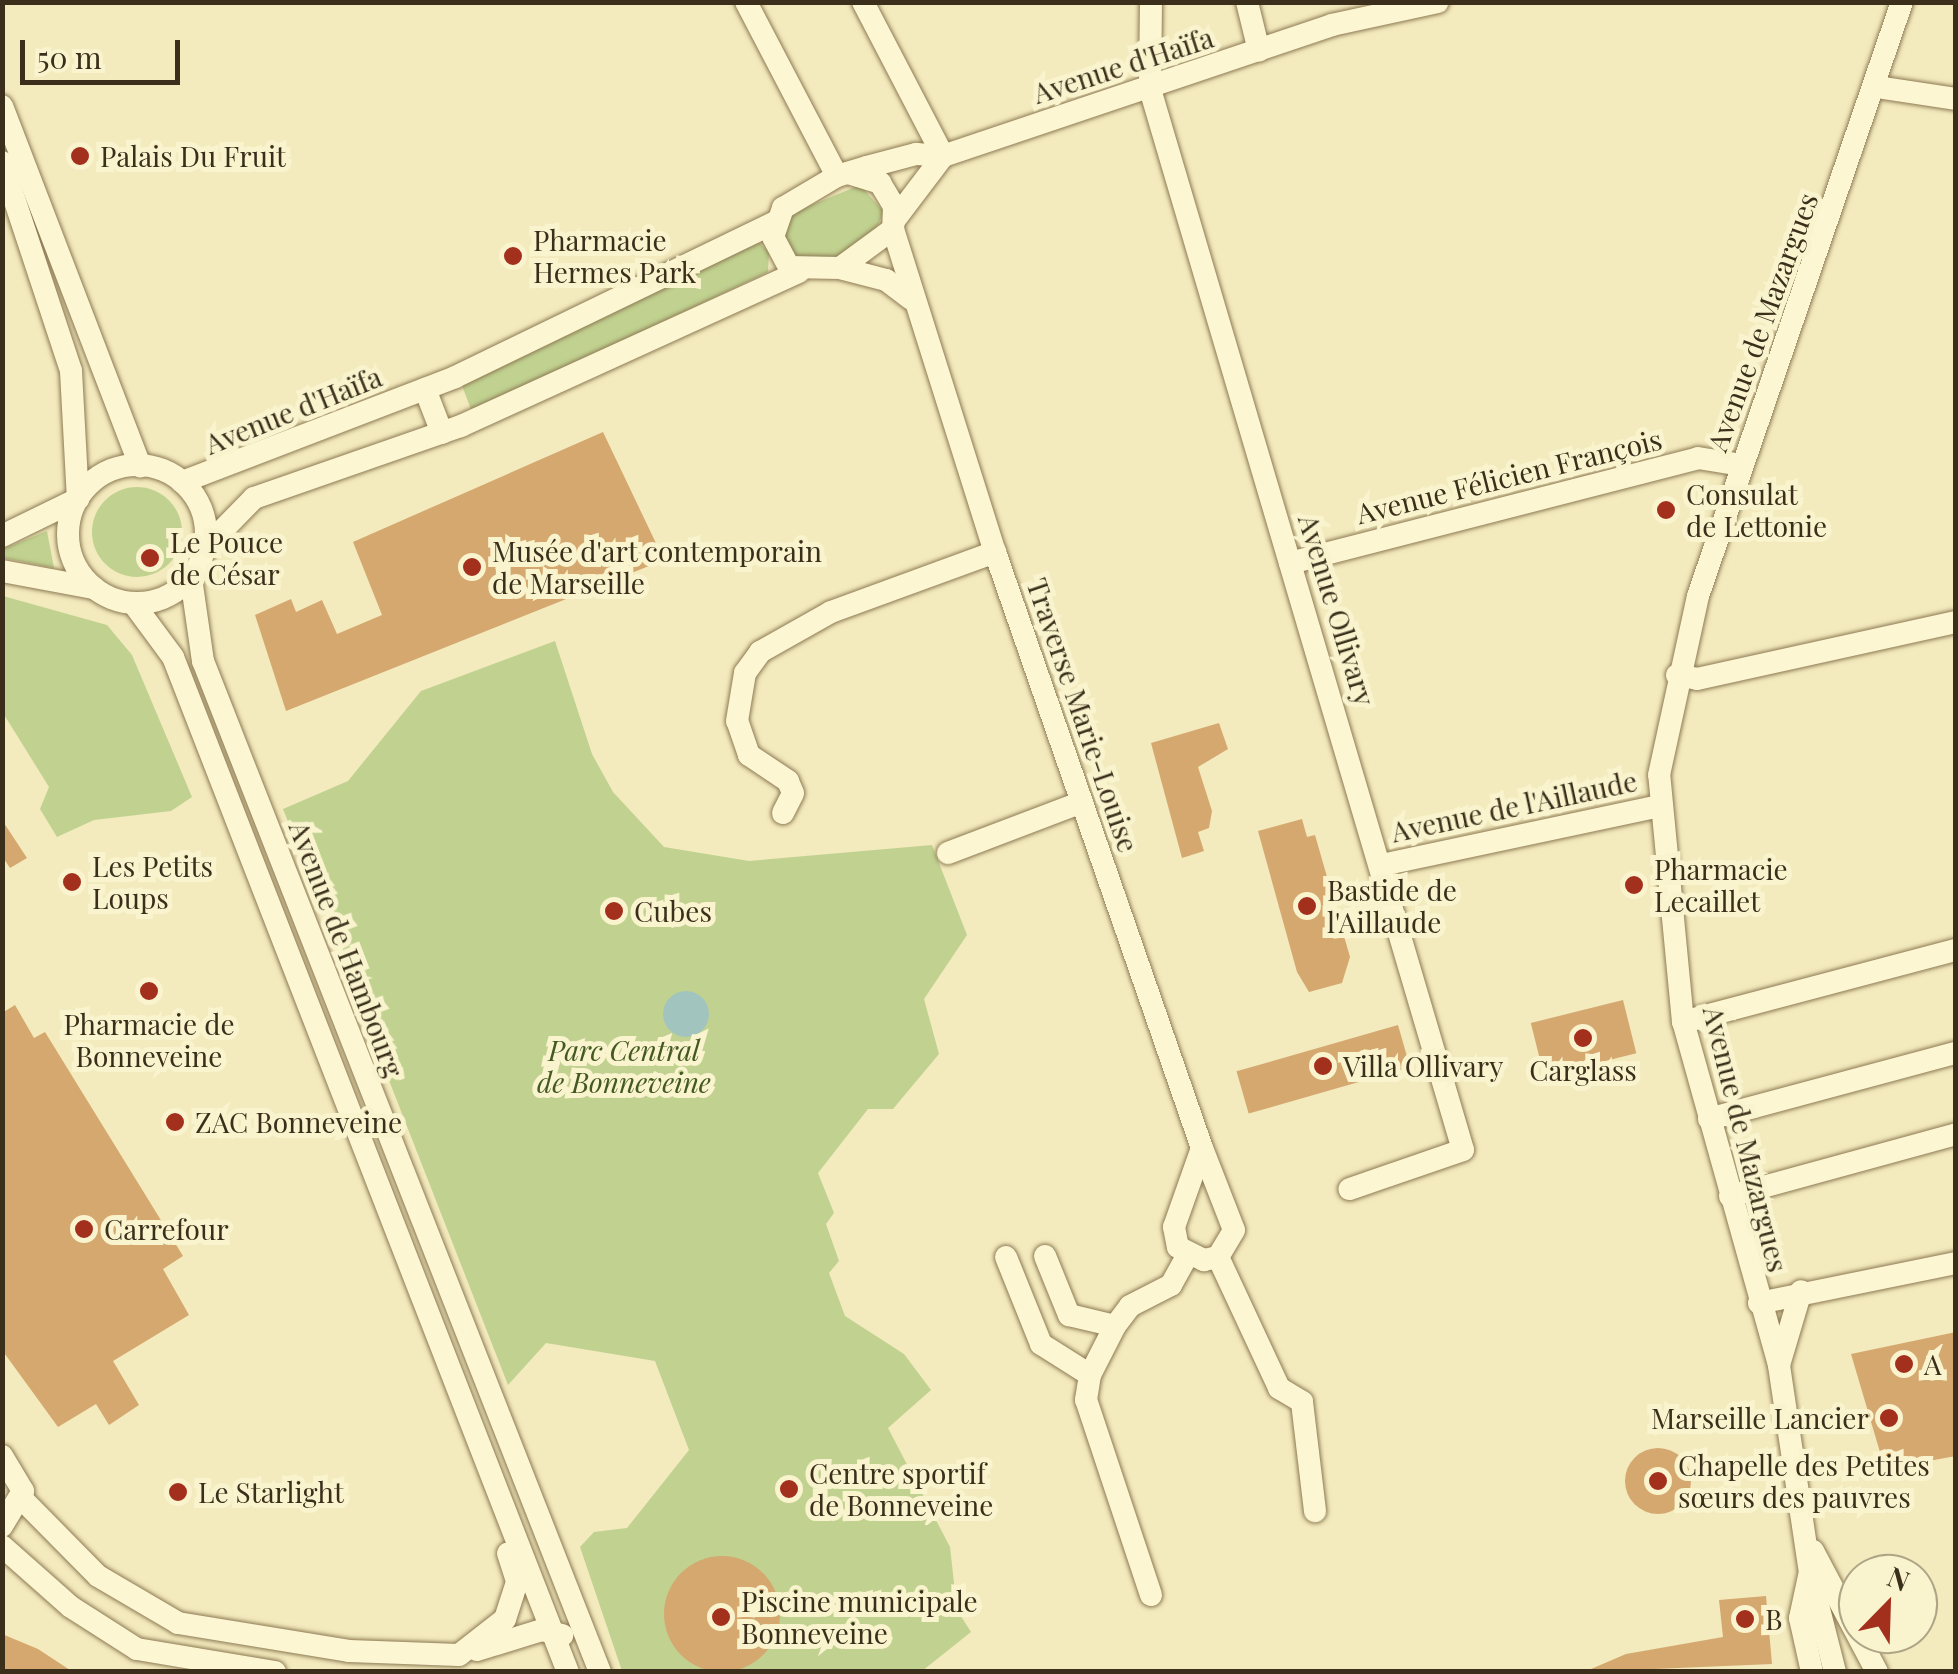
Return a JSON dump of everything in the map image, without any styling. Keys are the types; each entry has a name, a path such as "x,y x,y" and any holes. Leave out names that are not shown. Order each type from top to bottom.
{"street":[{"path":"746,2 843,175"},
{"path":"840,268 894,224 943,156 863,2"},
{"name":"Avenue Ollivary","path":"1151,2 1150,89 1463,1150 1350,1189"},
{"path":"1247,2 1259,51"},
{"name":"Avenue d'Haïfa","path":"843,175 943,156 1259,51 1438,2"},
{"name":"Avenue de Mazargues","path":"1835,1672 1810,1573 1809,1542 1779,1365 1683,1022 1659,806 1676,675 1742,465 1877,87 1902,2"},
{"path":"1877,87 1956,99"},
{"path":"2,106 140,466"},
{"path":"5,172 71,370 78,499 68,537 94,588"},
{"path":"800,272 779,257 776,222 792,198 843,175 880,184 894,224"},
{"name":"Avenue d'Haïfa","path":"182,482 425,389 776,222"},
{"name":"Traverse Marie-Louise","path":"894,224 911,300 995,552 1202,1148 1233,1211 1234,1230 1218,1257"},
{"path":"2,571 94,588 133,603 154,602 190,578 205,548 254,498 442,433 800,272 840,268 886,280 911,300"},
{"name":"Avenue d'Haïfa","path":"425,389 442,433"},
{"name":"Avenue Félicien François","path":"1290,563 1698,458 1742,465"},
{"path":"2,536 78,499 104,474 140,466 182,482 203,512 205,548"},
{"path":"784,813 793,792 788,781 749,755 737,721 746,672 760,652 831,612 995,552"},
{"name":"Avenue de Hambourg","path":"190,578 203,661 600,1672"},
{"name":"Avenue de Hambourg","path":"133,603 173,657 484,1444 568,1672"},
{"path":"1676,675 1697,679 1956,622"},
{"path":"948,853 1082,802"},
{"name":"Avenue de l'Aillaude","path":"1382,865 1659,806"},
{"path":"1683,1022 1956,950"},
{"path":"1709,1120 1956,1053"},
{"path":"1730,1196 1956,1134"},
{"path":"1187,1256 1174,1228 1202,1148"},
{"path":"1045,1256 1069,1315 1116,1326"},
{"path":"1187,1256 1218,1257 1278,1388 1302,1402 1314,1511"},
{"path":"1151,1595 1086,1400 1090,1374 1130,1306 1172,1285 1187,1256"},
{"path":"1006,1257 1041,1344 1090,1374"},
{"path":"1759,1303 1801,1291 1956,1262"},
{"name":"Avenue de Mazargues","path":"1779,1365 1801,1291"},
{"path":"459,1655 505,1619 517,1581 483,1473 484,1444"},
{"path":"4,1455 18,1473 22,1498 98,1576 178,1622 349,1661 459,1655 552,1632 578,1644 589,1672"},
{"path":"2,1526 22,1498"},
{"name":"Avenue de Mazargues","path":"1809,1542 1876,1672"},
{"path":"2,1546 104,1631 161,1656 275,1672"},
{"name":"Avenue de Mazargues","path":"1810,1573 1800,1618 1812,1672"},
{"path":"161,1656 178,1622"}],"green space":[{"path":"860,185 884,212 870,242 831,260 806,263 791,253 784,235 792,213"},
{"path":"757,241 769,252 768,272 472,412 461,383"},
{"path":"137,487 154,490 169,500 179,515 179,549 169,564 154,574 137,577 120,574 105,564 95,549 92,532 95,515 105,500 120,490"},
{"path":"47,531 54,568 3,558 3,549"},
{"path":"3,596 107,625 132,655 192,797 171,811 94,820 57,837 40,809 49,787 3,713"},
{"name":"Parc Central de Bonneveine","path":"555,641 592,754 613,792 664,847 749,861 932,845 967,935 924,999 939,1054 893,1109 868,1109 818,1173 834,1213 826,1224 839,1261 829,1273 845,1316 904,1354 931,1390 888,1428 950,1547 957,1610 971,1632 922,1671 622,1671 580,1547 594,1532 627,1528 689,1450 655,1361 546,1343 508,1385 283,809 348,781 421,691"}],"water":[{"path":"686,991 702,998 709,1014 702,1030 686,1037 670,1030 663,1014 670,998"}],"building":[{"name":"Musée d'art contemporain de Marseille","path":"603,432 664,560 286,711 255,615 291,599 296,612 322,600 337,634 382,615 353,542"},
{"path":"1219,723 1228,749 1198,767 1212,811 1209,828 1198,832 1204,851 1182,858 1151,743"},
{"name":"Bastide de l'Aillaude","path":"1302,819 1307,837 1315,835 1350,957 1342,983 1309,992 1297,972 1258,831"},
{"path":"2,820 27,858 10,868 2,856"},
{"name":"Carglass","path":"1623,1000 1636,1053 1544,1076 1531,1023"},
{"name":"Carrefour","path":"15,1005 34,1038 45,1032 183,1256 163,1269 189,1315 113,1361 139,1405 109,1425 96,1404 58,1427 2,1350 2,1013"},
{"name":"Villa Ollivary","path":"1398,1025 1410,1067 1249,1114 1237,1071"},
{"path":"1956,1332 1956,1456 1885,1469 1851,1354"},
{"name":"Chapelle des Petites sœurs des pauvres","path":"1658,1448 1671,1450 1681,1458 1689,1468 1689,1494 1681,1504 1671,1512 1658,1514 1645,1512 1635,1504 1627,1494 1625,1481 1627,1468 1635,1458 1645,1450"},
{"name":"Piscine municipale Bonneveine","path":"722,1556 744,1561 763,1573 775,1592 780,1614 775,1636 763,1655 744,1667 722,1672 700,1667 681,1655 669,1636 664,1614 669,1592 681,1573 700,1561"},
{"name":"B","path":"1766,1596 1772,1664 1584,1672 1626,1654 1723,1637 1719,1600"},
{"path":"2,1634 38,1649 73,1672 2,1672"}],"place":[{"name":"Palais Du Fruit","path":"80,156"},
{"name":"Pharmacie Hermes Park","path":"513,256"},
{"name":"Consulat de Lettonie","path":"1666,510"},
{"name":"Le Pouce de César","path":"150,558"},
{"name":"Musée d'art contemporain de Marseille","path":"472,567"},
{"name":"Les Petits Loups","path":"72,882"},
{"name":"Pharmacie Lecaillet","path":"1634,885"},
{"name":"Bastide de l'Aillaude","path":"1307,906"},
{"name":"Cubes","path":"614,911"},
{"name":"Pharmacie de Bonneveine","path":"149,991"},
{"name":"Carglass","path":"1583,1038"},
{"name":"Villa Ollivary","path":"1323,1066"},
{"name":"ZAC Bonneveine","path":"175,1122"},
{"name":"Carrefour","path":"84,1229"},
{"name":"A","path":"1904,1364"},
{"name":"Marseille Lancier","path":"1889,1418"},
{"name":"Chapelle des Petites sœurs des pauvres","path":"1658,1481"},
{"name":"Centre sportif de Bonneveine","path":"789,1489"},
{"name":"Le Starlight","path":"178,1492"},
{"name":"Piscine municipale Bonneveine","path":"721,1617"},
{"name":"B","path":"1745,1619"}]}
